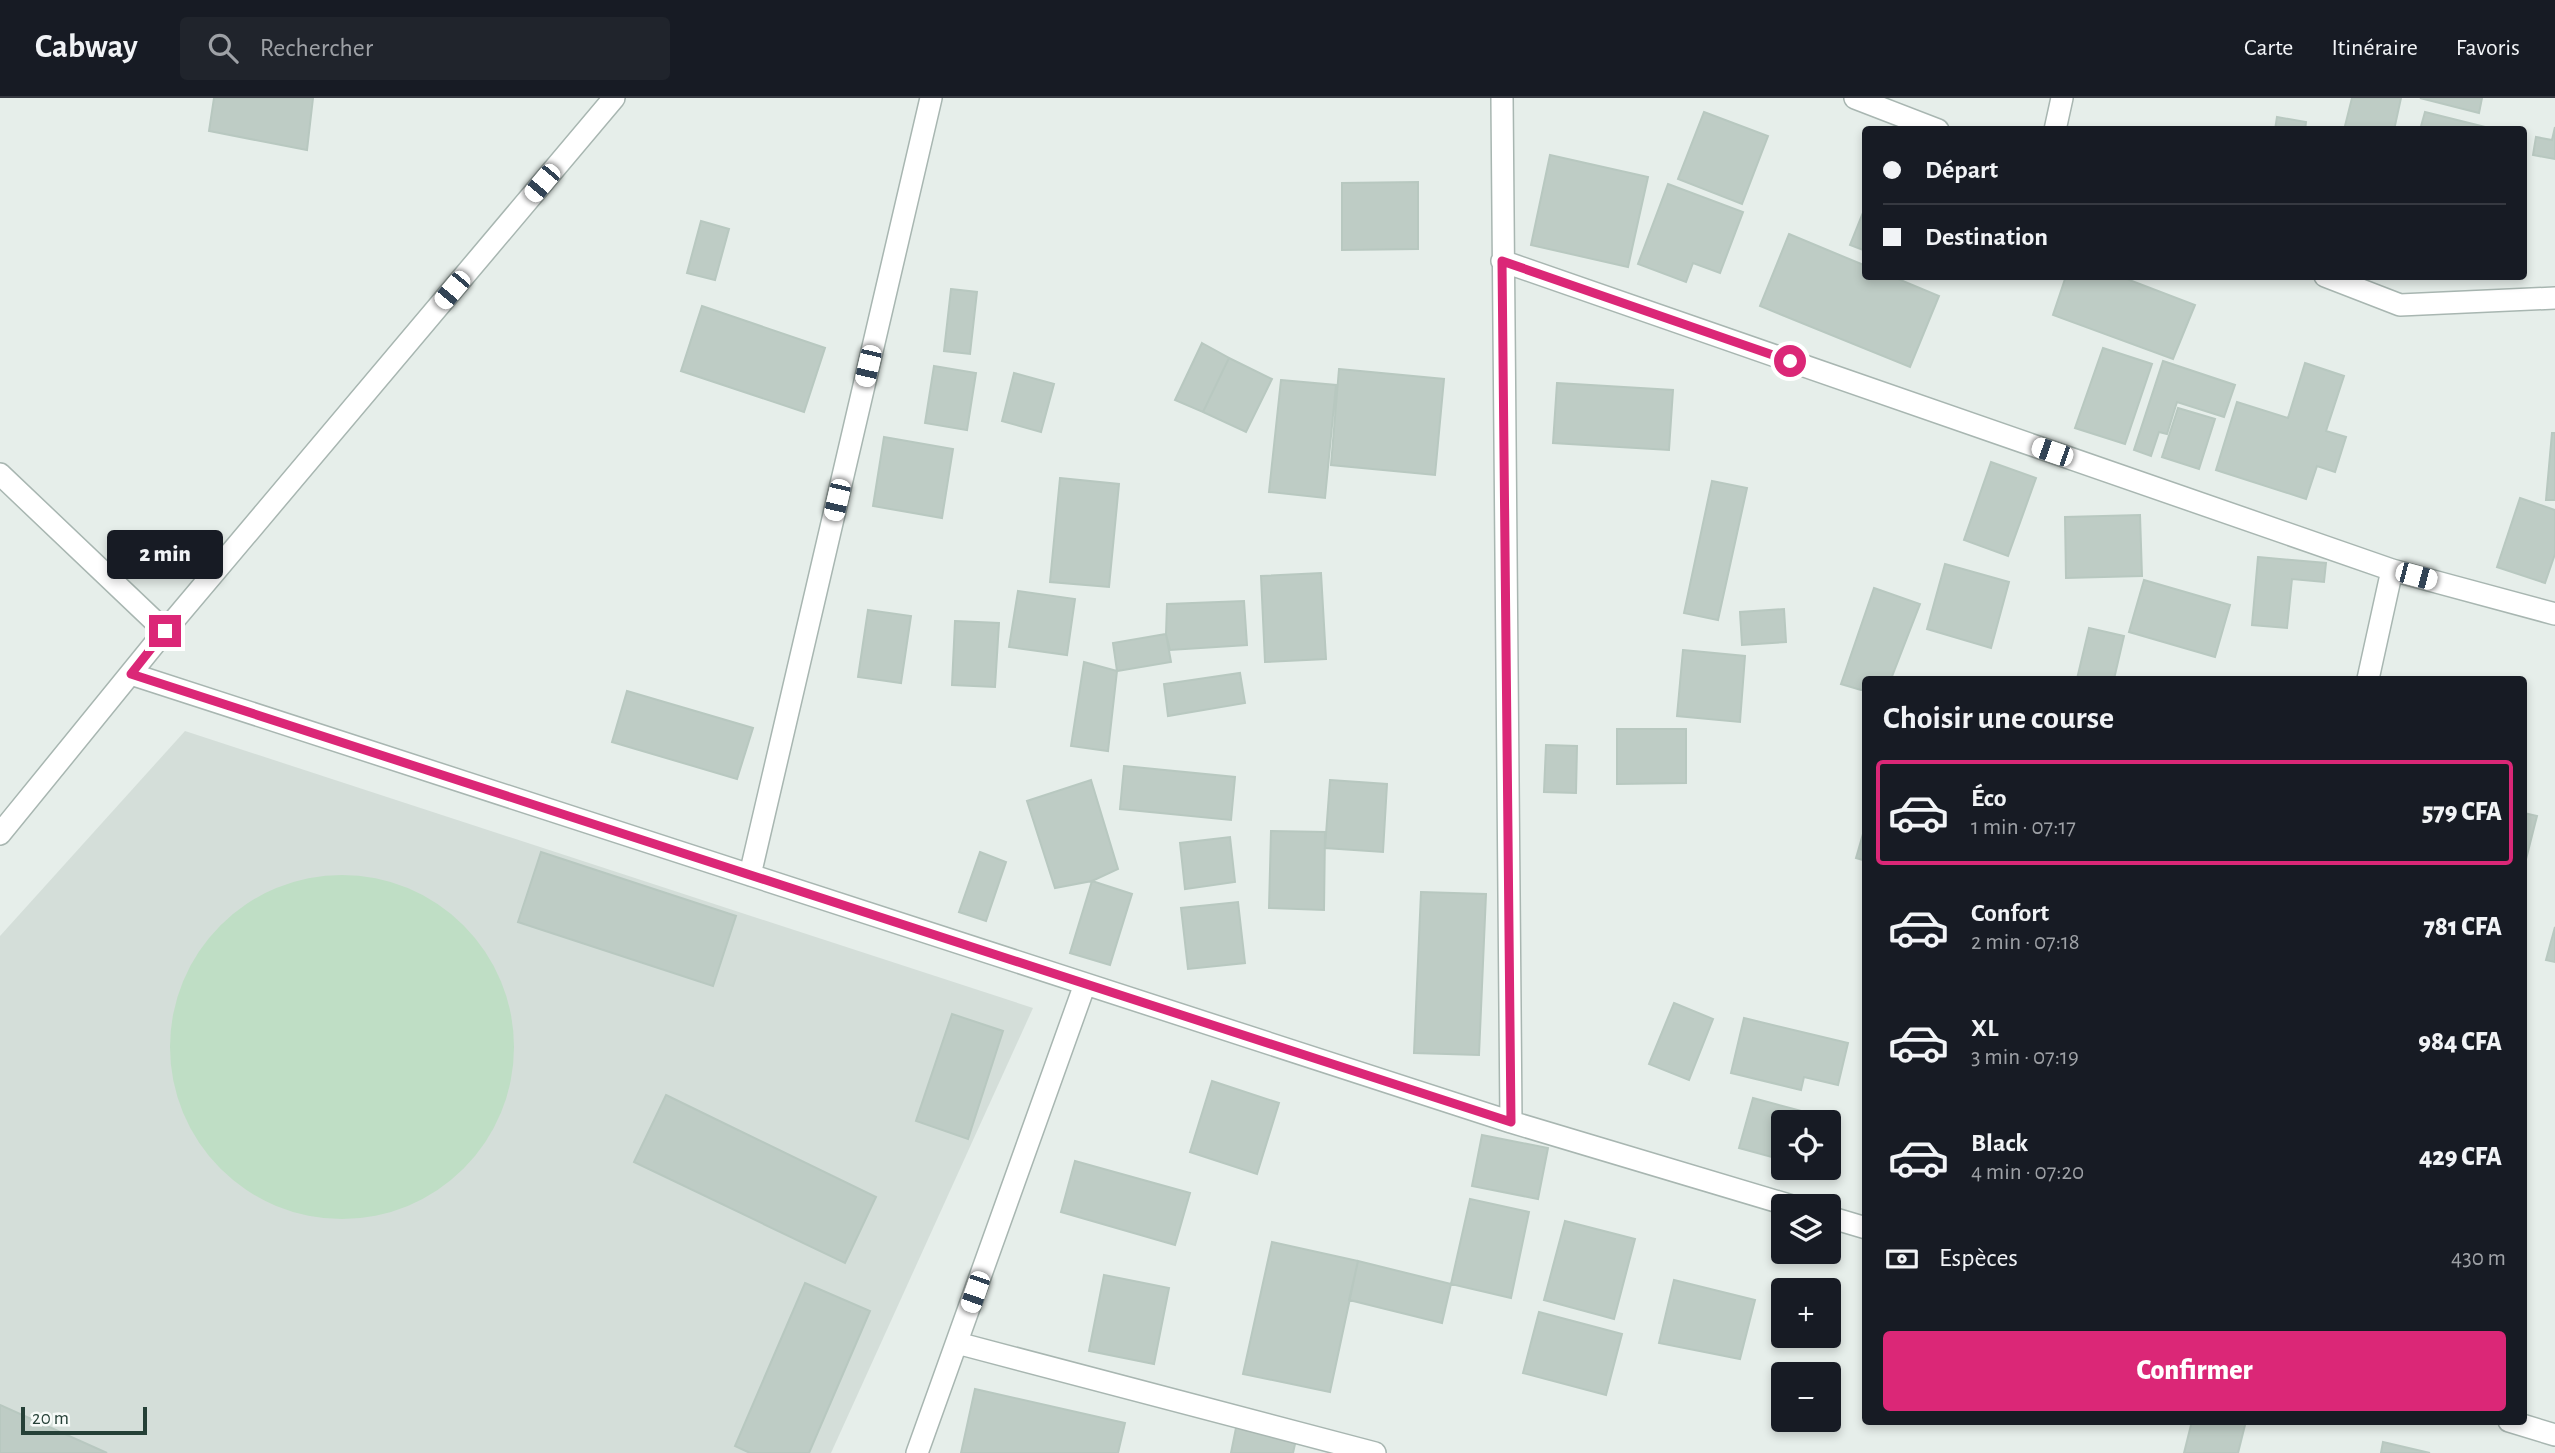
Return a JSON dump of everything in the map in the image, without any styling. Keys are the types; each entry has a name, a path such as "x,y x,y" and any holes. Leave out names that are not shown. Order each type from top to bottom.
{"street":[{"path":"0,834 165,631 614,98"},
{"path":"750,875 931,98"},
{"path":"1502,98 1511,1122"},
{"path":"1855,98 1928,126"},
{"path":"2056,126 2062,98"},
{"path":"1502,261 2392,570 2555,614"},
{"path":"2336,280 2400,305 2555,298"},
{"path":"0,474 165,631"},
{"path":"2369,676 2392,570"},
{"path":"131,674 1511,1122 1771,1200"},
{"path":"918,1453 1085,984"},
{"path":"1841,1221 1862,1227"},
{"path":"957,1343 1375,1453"},
{"path":"2523,1425 2555,1435"}],"shaded area":[{"path":"185,731 1033,1008 831,1453 0,1453 0,936"}],"green space":[{"path":"342,875 376,878 408,888 438,904 464,925 485,951 501,981 511,1013 514,1047 511,1081 501,1113 485,1143 464,1169 438,1190 408,1206 376,1216 342,1219 308,1216 276,1206 246,1190 220,1169 199,1143 183,1113 173,1081 170,1047 173,1013 183,981 199,951 220,925 246,904 276,888 308,878"}],"building":[{"path":"214,98 313,98 307,150 209,131"},
{"path":"2352,98 2401,98 2395,126 2345,126"},
{"path":"2420,98 2482,98 2479,113"},
{"path":"1704,112 1768,136 1742,204 1678,179"},
{"path":"2425,112 2481,126 2421,126"},
{"path":"2277,117 2306,122 2306,126 2276,126"},
{"path":"2555,127 2555,159 2533,155 2536,137 2552,140"},
{"path":"1550,155 1648,177 1628,267 1531,245"},
{"path":"1418,182 1418,249 1342,250 1342,183"},
{"path":"1668,184 1743,212 1720,273 1693,263 1686,282 1638,264"},
{"path":"1862,215 1862,250 1850,245"},
{"path":"701,221 729,229 715,280 687,273"},
{"path":"1789,234 1862,264 1862,280 1901,280 1939,296 1910,367 1760,306"},
{"path":"2065,280 2129,280 2195,305 2173,359 2053,315"},
{"path":"951,289 977,292 970,354 944,351"},
{"path":"702,306 825,348 804,412 681,371"},
{"path":"1202,343 1229,358 1203,412 1175,400"},
{"path":"2103,348 2152,364 2125,444 2075,428"},
{"path":"1229,358 1272,379 1246,432 1203,412"},
{"path":"2163,361 2235,385 2224,417 2177,402 2167,434 2159,432 2151,456 2134,450"},
{"path":"2305,363 2344,376 2326,431 2346,437 2335,472 2317,466 2306,499 2216,470 2237,402 2288,418"},
{"path":"934,366 976,373 967,430 925,423"},
{"path":"1339,369 1444,379 1435,475 1331,465"},
{"path":"1014,373 1054,384 1041,432 1002,421"},
{"path":"1281,380 1336,385 1325,498 1269,492"},
{"path":"1557,383 1673,390 1669,450 1553,443"},
{"path":"2178,408 2215,419 2199,469 2162,457"},
{"path":"2552,433 2555,433 2555,500 2546,500"},
{"path":"884,437 953,449 942,518 873,506"},
{"path":"1991,462 2036,478 2008,556 1964,540"},
{"path":"1060,478 1119,484 1109,587 1050,582"},
{"path":"1712,481 1747,488 1718,620 1684,613"},
{"path":"2520,498 2555,510 2555,554 2545,583 2497,567"},
{"path":"2140,515 2142,576 2066,578 2065,517"},
{"path":"2258,557 2326,563 2324,582 2292,579 2287,628 2252,625"},
{"path":"1945,564 2009,582 1991,648 1927,629"},
{"path":"1321,573 1326,659 1265,662 1261,576"},
{"path":"2144,580 2230,605 2215,657 2129,632"},
{"path":"1874,588 1920,604 1892,676 1862,676 1862,690 1841,684"},
{"path":"1018,591 1075,599 1067,655 1009,647"},
{"path":"1244,601 1247,645 1170,650 1166,634 1167,604"},
{"path":"1784,609 1786,642 1742,645 1740,612"},
{"path":"868,610 911,616 901,683 858,677"},
{"path":"955,621 999,623 995,687 952,685"},
{"path":"2089,628 2124,636 2115,676 2078,676"},
{"path":"1166,634 1171,662 1117,671 1113,643"},
{"path":"1683,650 1745,656 1740,722 1677,716"},
{"path":"1084,662 1117,671 1108,751 1071,746"},
{"path":"1240,673 1245,703 1168,716 1164,684"},
{"path":"627,691 753,728 737,779 612,742"},
{"path":"1617,729 1686,729 1686,783 1617,784"},
{"path":"1546,745 1577,746 1576,793 1544,792"},
{"path":"1124,766 1235,777 1231,820 1120,809"},
{"path":"1091,780 1118,869 1092,881 1055,888 1027,801"},
{"path":"1330,780 1387,784 1383,852 1325,848"},
{"path":"2527,814 2537,816 2527,855"},
{"path":"1271,831 1325,832 1324,910 1269,908"},
{"path":"1230,837 1235,882 1185,889 1180,843"},
{"path":"1862,837 1862,860 1856,858"},
{"path":"541,852 736,916 713,986 518,922"},
{"path":"980,852 1006,862 986,921 959,912"},
{"path":"1092,881 1132,894 1110,965 1070,953"},
{"path":"1421,892 1486,894 1479,1055 1414,1053"},
{"path":"1238,902 1245,963 1188,969 1181,908"},
{"path":"2555,927 2555,962 2546,960"},
{"path":"1674,1003 1713,1019 1689,1080 1649,1064"},
{"path":"952,1014 1003,1031 968,1139 916,1121"},
{"path":"1744,1018 1848,1043 1838,1085 1804,1077 1801,1090 1731,1073"},
{"path":"1212,1081 1279,1103 1257,1174 1190,1152"},
{"path":"666,1095 876,1197 845,1263 634,1162"},
{"path":"1753,1098 1798,1110 1771,1110 1771,1157 1739,1148"},
{"path":"1482,1135 1548,1148 1538,1199 1472,1186"},
{"path":"1075,1161 1190,1193 1175,1245 1061,1212"},
{"path":"1470,1199 1529,1212 1511,1298 1451,1284"},
{"path":"1565,1221 1635,1239 1614,1319 1544,1300"},
{"path":"1272,1242 1358,1261 1330,1392 1243,1374"},
{"path":"1358,1261 1451,1284 1442,1323 1349,1300"},
{"path":"1104,1275 1169,1288 1154,1364 1089,1351"},
{"path":"1674,1280 1755,1300 1740,1359 1659,1343"},
{"path":"805,1283 870,1311 809,1453 750,1453 735,1446"},
{"path":"1539,1312 1622,1334 1606,1395 1523,1373"},
{"path":"975,1389 1125,1423 1118,1453 961,1453"},
{"path":"0,1405 107,1453 0,1453"},
{"path":"1237,1423 1297,1435 1293,1453 1231,1453"},
{"path":"2191,1425 2245,1425 2238,1453 2184,1453"},
{"path":"2383,1442 2430,1453 2381,1453"}],"route":[{"path":"165,631 131,674 1511,1122 1502,261 1790,361"}]}
